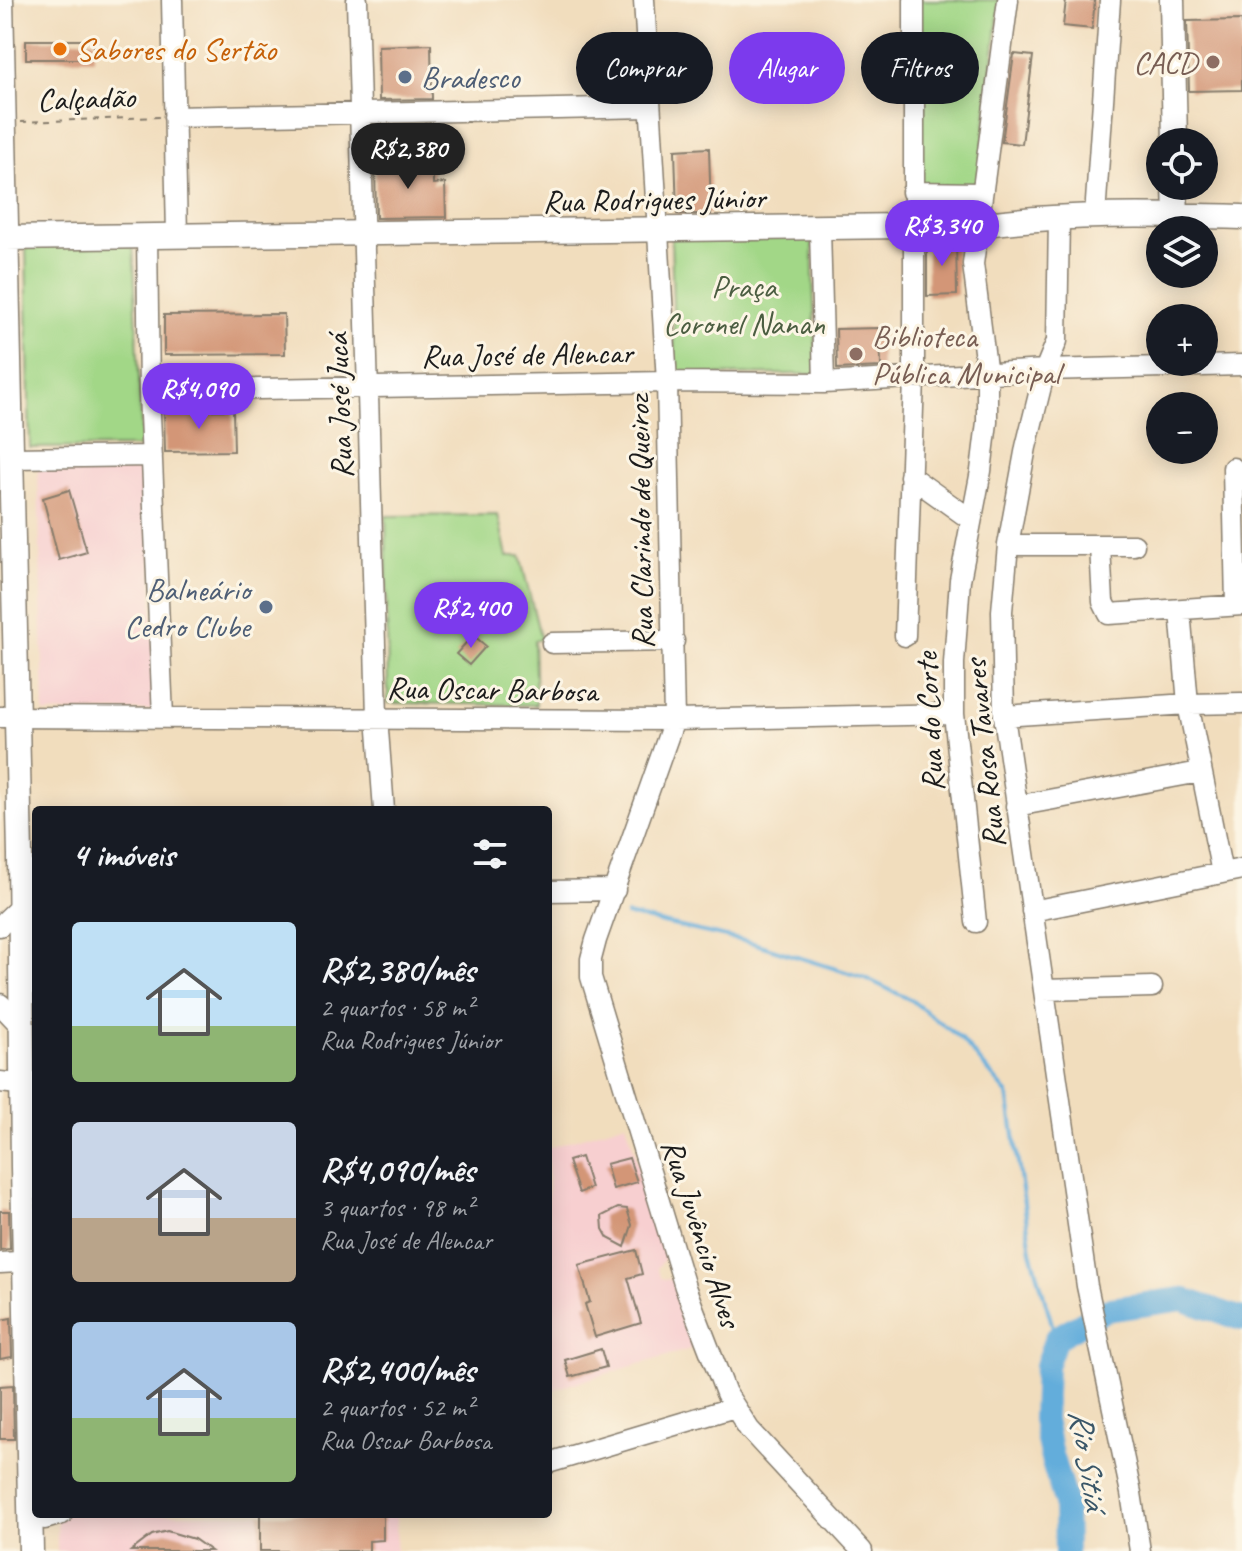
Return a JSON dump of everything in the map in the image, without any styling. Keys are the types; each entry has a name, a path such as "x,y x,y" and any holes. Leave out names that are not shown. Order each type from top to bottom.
{"main road":[{"path":"1,0 12,238"},
{"path":"14,0 18,122 9,307 18,458 13,600 15,717 20,862 30,918 28,1024 23,1076 30,1115 32,1426"},
{"path":"1172,0 1175,128"},
{"path":"1175,200 1176,216"},
{"name":"Rua Rodrigues Júnior","path":"12,238 913,227 978,225 1027,218 1146,216"},
{"name":"Rua Rodrigues Júnior","path":"1218,217 1242,217"},
{"path":"31,1551 41,1518"},
{"path":"44,1518 45,1551"}],"street":[{"path":"172,0 177,236"},
{"name":"Rua José Jucá","path":"357,0 377,717 384,806"},
{"name":"Rua Clarindo de Queiroz","path":"615,890 674,720 667,382 644,0"},
{"path":"905,636 914,379 914,0"},
{"name":"Rua do Corte","path":"976,922 954,714 955,624 987,422 987,375 973,264 1008,0"},
{"path":"1095,216 1110,0"},
{"path":"174,117 650,107"},
{"path":"912,192 981,193"},
{"name":"Rua Rosa Tavares","path":"1059,218 1057,341 1045,370 1026,447 1008,545 1002,611 1004,716 1087,1286 1131,1493 1140,1551"},
{"path":"820,228 824,383"},
{"path":"147,235 149,391 163,717"},
{"name":"Rua José de Alencar","path":"149,391 667,382 824,383 1045,370 1242,365"},
{"path":"18,458 152,456"},
{"path":"1100,546 1106,613 1113,615 1239,605 1233,468"},
{"path":"910,476 970,519"},
{"path":"1008,545 1134,545"},
{"path":"1032,911 1232,871 1200,772 1188,704 1180,610"},
{"path":"552,643 674,641"},
{"path":"1004,716 1242,703"},
{"name":"Rua Oscar Barbosa","path":"15,717 674,720 954,714"},
{"path":"1016,806 1200,772"},
{"path":"552,891 615,890"},
{"name":"Rua Juvêncio Alves","path":"615,890 596,940 591,959 591,977 685,1287 709,1351 735,1407 749,1429 862,1551"},
{"path":"0,926 30,918"},
{"path":"1044,990 1152,987"},
{"path":"0,1004 28,1024"},
{"path":"0,1263 30,1261"},
{"path":"552,1462 735,1407"}],"path":[{"name":"Calçadão","path":"18,122 174,117"}],"shaded area":[{"path":"150,465 154,710 44,713 38,468"},
{"path":"626,1123 666,1257 657,1268 661,1278 676,1281 694,1348 552,1390 552,1147"},
{"path":"57,1518 397,1518 396,1551 57,1551"}],"green space":[{"path":"918,0 1000,0 978,187 917,186 917,104 979,104 979,32 918,32"},
{"name":"Praça Coronel Nanan","path":"812,234 816,374 675,375 671,236"},
{"path":"133,241 142,447 30,448 26,243"},
{"path":"498,515 507,556 520,556 541,640 534,640 536,705 388,703 386,516"}],"building":[{"path":"1066,0 1095,0 1092,29 1063,26"},
{"name":"CACD","path":"1242,20 1242,90 1189,91 1187,21"},
{"name":"Sabores do Sertão","path":"26,40 94,40 94,59 26,59"},
{"name":"Bradesco","path":"431,44 432,99 379,100 378,46"},
{"path":"1014,54 1033,56 1022,144 1002,142"},
{"path":"709,148 711,214 677,214 675,150"},
{"path":"433,161 433,184 445,183 446,217 376,218 375,162"},
{"path":"956,240 957,295 927,296 927,241"},
{"path":"284,314 285,354 164,355 164,315"},
{"name":"Biblioteca Pública Municipal","path":"880,328 881,367 837,369 836,329"},
{"path":"233,410 234,451 165,452 164,411"},
{"path":"69,490 87,552 59,560 43,498"},
{"path":"473,635 486,646 469,665 456,654"},
{"path":"581,1157 591,1188 579,1193 568,1161"},
{"path":"629,1158 637,1182 613,1189 606,1164"},
{"path":"618,1208 627,1209 632,1225 625,1247 608,1238 603,1229 602,1216"},
{"path":"0,1211 9,1211 10,1249 0,1250"},
{"path":"636,1250 642,1274 628,1278 641,1323 595,1337 585,1304 590,1302 579,1265"},
{"path":"11,1318 12,1357 0,1359 0,1320"},
{"path":"601,1349 606,1367 570,1377 565,1360"},
{"path":"13,1385 14,1439 0,1439 0,1386"},
{"path":"260,1518 383,1518 383,1540 369,1541 369,1551 260,1551"},
{"path":"167,1531 194,1539 211,1551 131,1551 152,1535"}],"waterway":[{"path":"627,915 753,943 865,978 911,1000 960,1038 1008,1094 1031,1251 1056,1338"},
{"name":"Rio Sitiá","path":"1066,1551 1065,1501 1044,1419 1046,1366 1056,1338 1105,1310 1182,1299 1242,1319"}],"place":[{"name":"Sabores do Sertão","path":"60,49"},
{"name":"CACD","path":"1213,62"},
{"name":"Bradesco","path":"405,77"},
{"name":"Biblioteca Pública Municipal","path":"856,354"},
{"name":"Balneário Cedro Clube","path":"266,607"}]}
